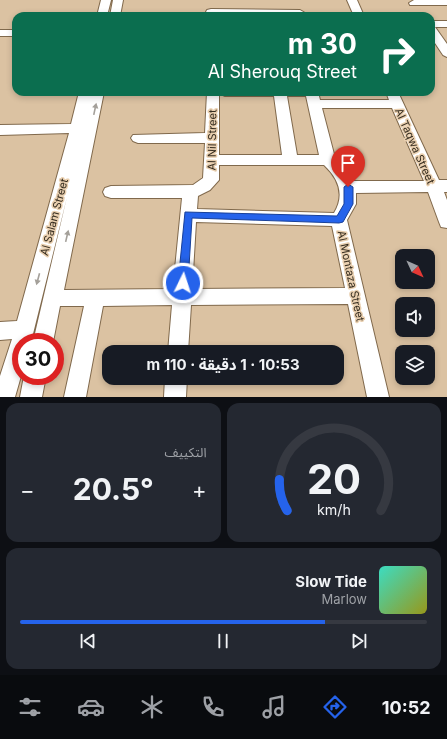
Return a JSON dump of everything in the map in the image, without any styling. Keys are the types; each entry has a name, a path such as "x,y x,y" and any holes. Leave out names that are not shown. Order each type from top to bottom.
{"street":[{"path":"103,12 106,0"},
{"path":"116,12 118,0"},
{"path":"210,0 211,12"},
{"path":"297,0 300,12"},
{"path":"352,0 357,12"},
{"path":"413,1 447,2"},
{"path":"413,1 420,12"},
{"path":"435,24 447,24"},
{"path":"0,33 12,33"},
{"path":"435,35 447,53"},
{"name":"Al Salam Street","path":"23,333 76,134 84,96"},
{"name":"Al Salam Street","path":"45,333 97,96"},
{"name":"Al Nil Street","path":"111,192 190,192 199,190 212,180 211,138 213,96"},
{"path":"281,96 290,160"},
{"path":"394,98 313,96 328,160 341,172 348,187 440,186"},
{"name":"Al Taqwa Street","path":"394,98 440,186 447,222"},
{"path":"0,130 76,134"},
{"path":"0,141 76,134"},
{"path":"138,138 211,138"},
{"path":"211,160 328,160"},
{"name":"Al Montaza Street","path":"348,187 348,204 339,220 378,397"},
{"path":"179,345 190,192"},
{"path":"188,215 339,220"},
{"path":"53,298 356,296"},
{"path":"75,397 95,298"},
{"path":"0,331 12,335"},
{"name":"Al Salam Street","path":"4,397 12,371"},
{"path":"30,397 33,385"},
{"path":"175,397 176,385"}],"route":[{"path":"183,283 188,215 339,220 348,204 348,187"}]}
